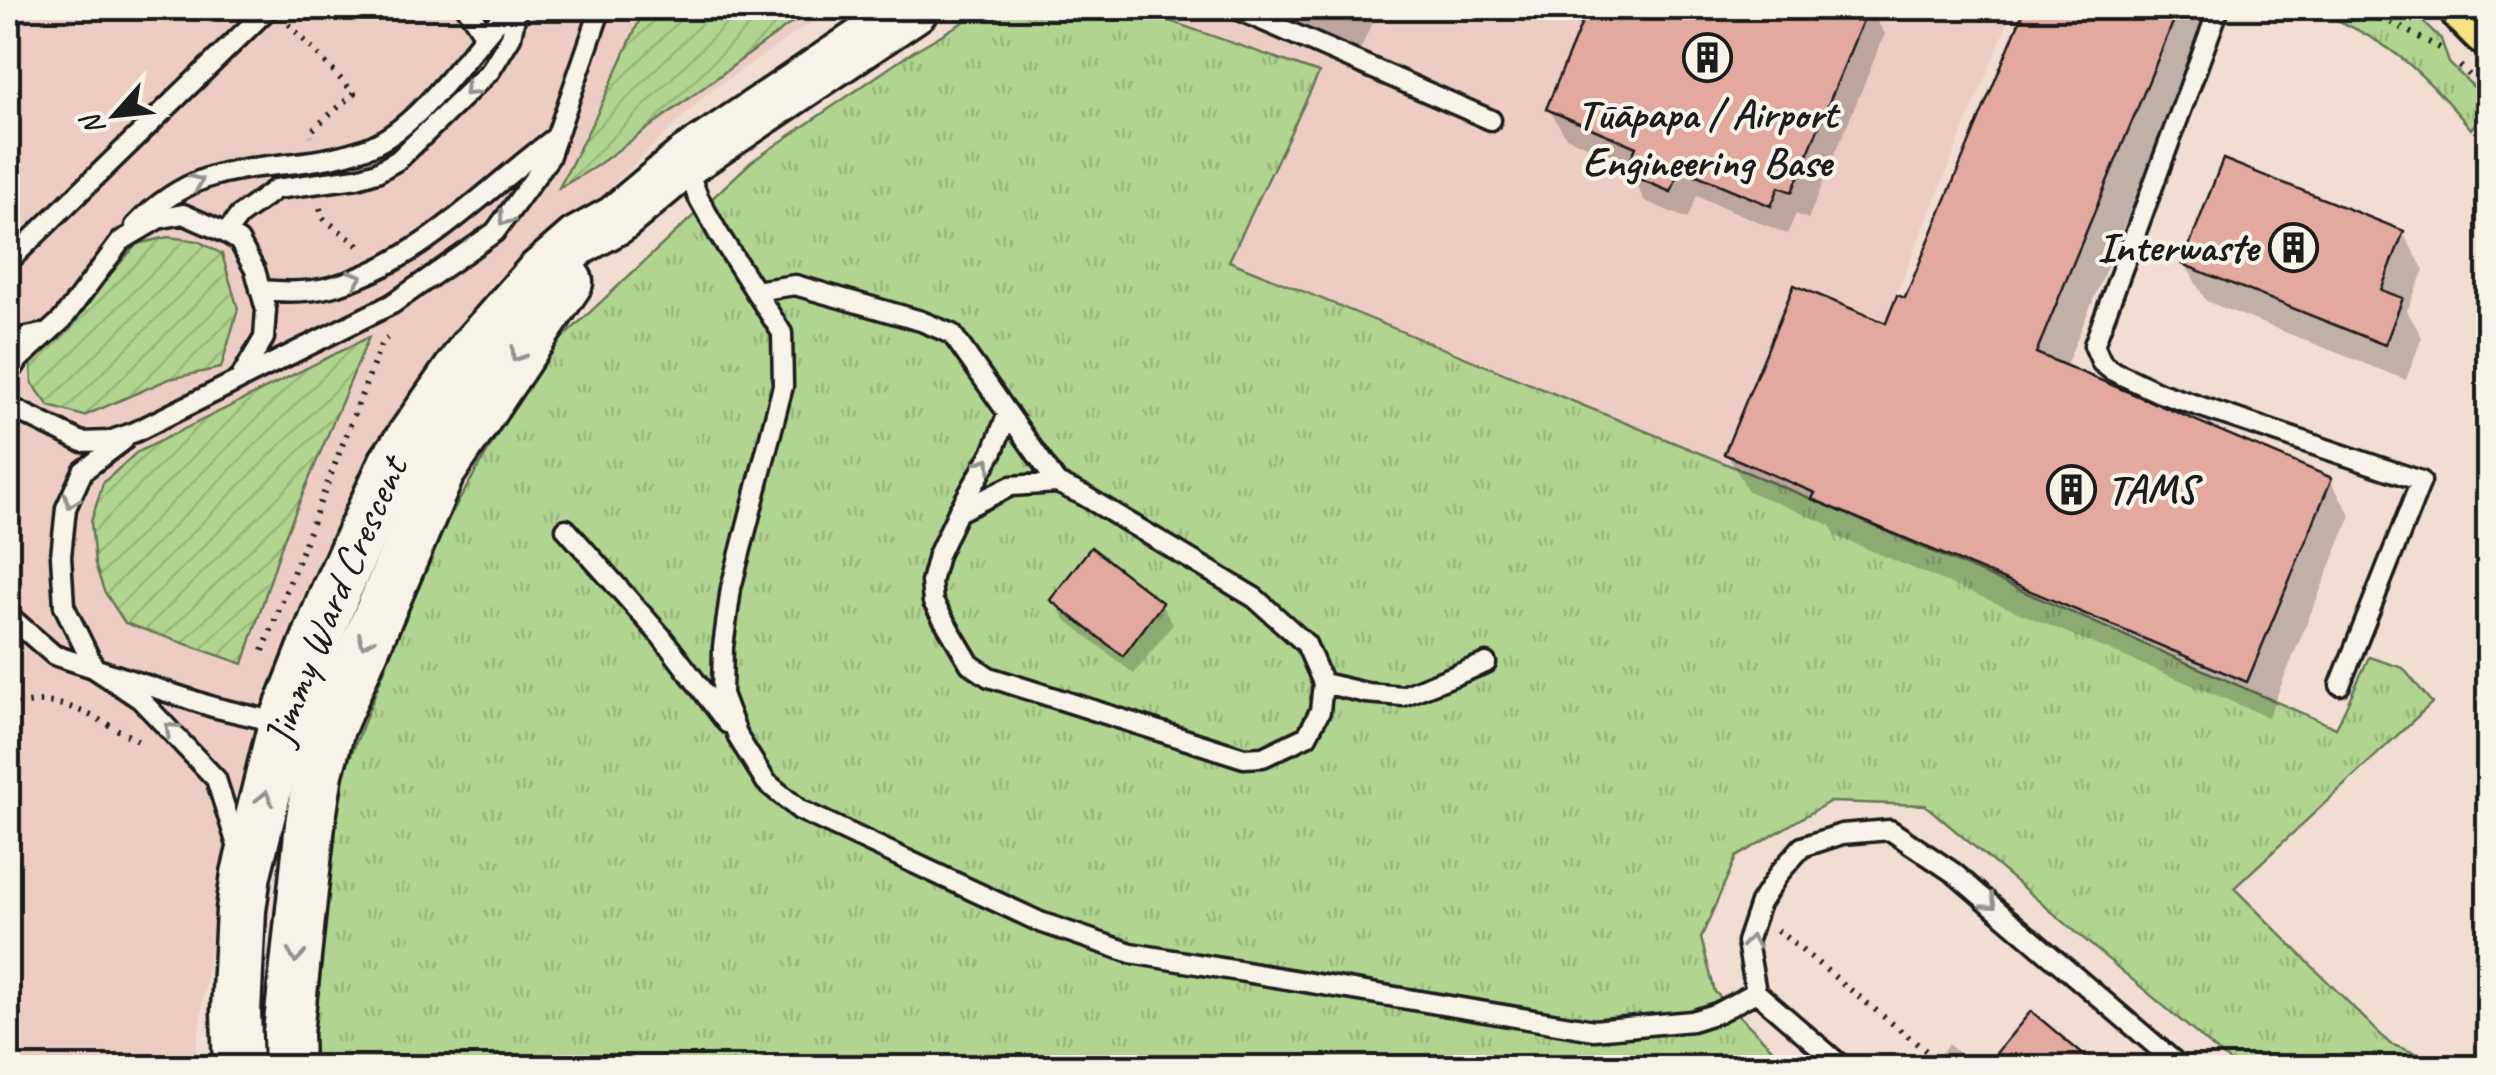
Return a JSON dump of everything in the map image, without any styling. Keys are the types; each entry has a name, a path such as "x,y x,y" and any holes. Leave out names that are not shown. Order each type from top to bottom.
{"main road":[{"path":"2467,8 2488,29"}],"street":[{"name":"Jimmy Ward Crescent","path":"238,1068 240,910 246,874 306,726 440,472 542,317 616,220 685,162 914,8"},
{"name":"Jimmy Ward Crescent","path":"289,1068 288,1033 318,773 306,726"}],"lane":[{"path":"8,262 268,8"},
{"path":"466,8 484,34"},
{"path":"8,376 62,320 121,241 159,201 218,174 346,153 393,134 449,79 484,34 514,8 517,20 511,37 490,71 398,160 357,178 276,189 240,216 226,233"},
{"path":"8,406 82,442 110,441 392,304 476,248 495,232 548,158 601,8"},
{"path":"1234,8 1491,120"},
{"path":"2219,8 2094,345 2102,364 2160,393 2422,481 2340,685"},
{"path":"260,290 329,288 373,272 430,238 556,137"},
{"path":"685,162 704,209 782,333 783,386 731,588 723,647 722,694 740,739"},
{"path":"121,241 158,219 183,214 239,241 255,270 266,310 264,338 239,380"},
{"path":"755,291 795,286 921,320 952,334 1057,483"},
{"path":"8,341 47,332"},
{"path":"958,512 1011,486 1057,483 1082,494 1255,598 1306,644 1324,683 1320,711 1306,736 1263,757 1244,758 989,678 970,664 933,602 931,582 938,555 958,512 993,451 1008,413"},
{"path":"135,432 83,472 66,508 62,556 64,606 95,669 140,699 216,779 246,874"},
{"path":"566,529 662,636 740,739 766,782 800,810 1040,922 1131,953 1594,1030 1692,1020 1756,992"},
{"path":"8,615 54,655 213,706 306,726"},
{"path":"1324,683 1402,696 1486,663"},
{"path":"1844,1068 1756,992 1747,942 1760,903 1802,847 1842,834 1890,830 1954,873 2182,1068"}],"path":[{"path":"2363,8 2439,47 2488,93"},
{"path":"8,708 29,700 65,704 143,744"},
{"path":"1777,930 1931,1055"}],"shaded area":[{"path":"8,8 832,8 708,93 553,243 316,582 230,807 194,1067 8,1067"},
{"path":"1132,8 2014,8 1812,499 1229,261 1319,73"}],"green space":[{"path":"645,8 812,8 595,167 559,188 598,112"},
{"path":"987,8 1132,8 1319,73 1229,261 1812,499 2336,728 2369,657 2403,668 2432,703 2234,888 2390,1044 2454,1067 2236,1067 1925,805 1829,802 1736,857 1701,938 1715,992 1791,1067 307,1068 305,972 344,773 397,638 419,569 510,413 558,342 751,162 914,51"},
{"path":"2310,8 2409,8 2441,39 2449,63 2488,101 2488,106 2471,129 2400,56 2360,31"},
{"path":"168,237 198,241 222,254 238,309 221,368 169,379 84,416 49,406 32,383 31,365 137,244"},
{"path":"369,337 283,541 243,664 125,623 104,591 95,564 91,522 103,483 136,453"}],"building":[{"name":"Tūāpapa / Airport Engineering Base","path":"1588,8 1868,8 1792,192 1779,187 1771,206 1680,168 1671,192 1625,173 1636,147 1546,109"},
{"name":"TAMS","path":"2025,8 2179,8 2036,353 2332,478 2247,682 1812,499 1815,493 1724,454 1794,285 1886,323 1897,295 1905,298"},
{"name":"Interwaste","path":"2223,159 2404,231 2381,290 2403,298 2385,345 2182,264"},
{"path":"1091,547 1163,603 1123,656 1050,600"},
{"path":"2031,1011 2099,1068 1984,1068"}],"place":[{"name":"Tūāpapa / Airport Engineering Base","path":"1707,58"},
{"name":"Interwaste","path":"2293,247"},
{"name":"TAMS","path":"2072,489"}]}
